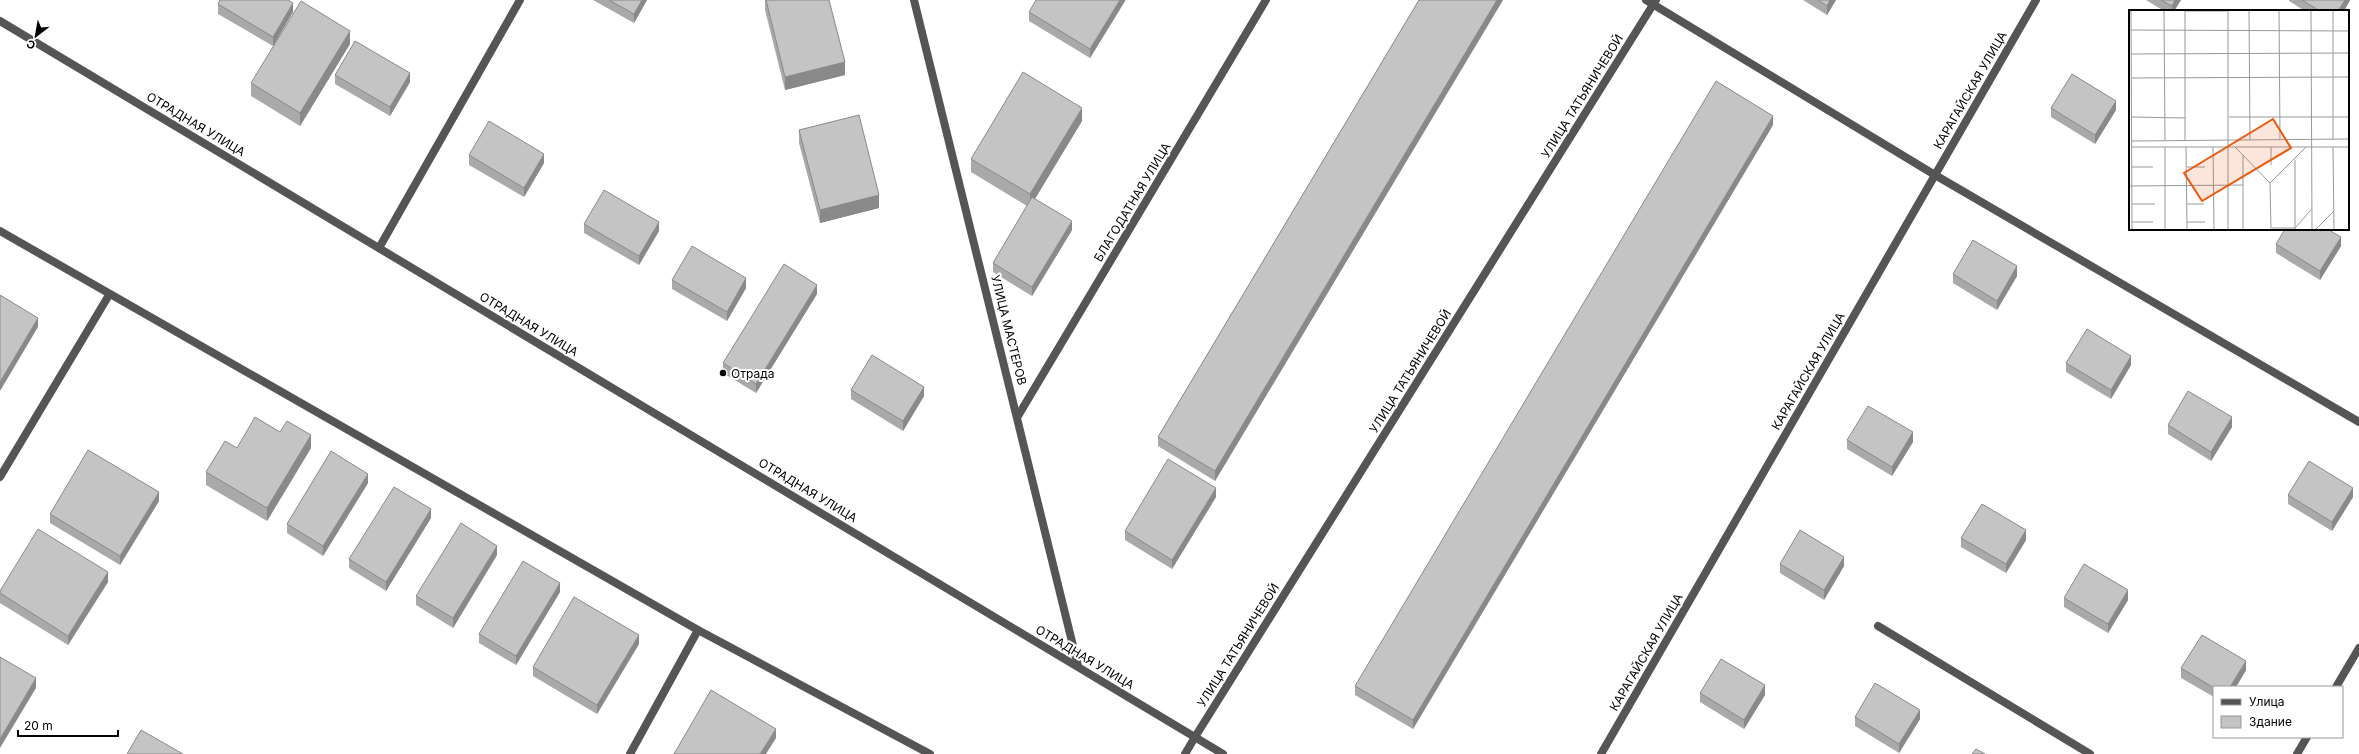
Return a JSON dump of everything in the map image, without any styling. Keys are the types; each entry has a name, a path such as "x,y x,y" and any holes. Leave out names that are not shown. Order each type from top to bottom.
{"street":[{"path":"379,248 520,0"},
{"name":"УЛИЦА МАСТЕРОВ","path":"914,0 1018,416 1078,666"},
{"name":"БЛАГОДАТНАЯ УЛИЦА","path":"1018,416 1266,0"},
{"path":"1646,0 1655,2 1934,175 2359,422"},
{"name":"КАРАГАЙСКАЯ УЛИЦА","path":"1601,754 2036,0"},
{"name":"УЛИЦА ТАТЬЯНИЧЕВОЙ","path":"1185,754 1655,2"},
{"name":"ОТРАДНАЯ УЛИЦА","path":"0,21 1223,754"},
{"path":"0,231 109,295 698,630 930,754"},
{"path":"0,477 109,295"},
{"path":"1878,626 2090,754"},
{"path":"630,754 698,630"},
{"path":"2337,686 2359,648"},
{"path":"2297,754 2306,738"}],"building":[{"path":"220,0 288,0 293,3 273,37 218,4"},
{"path":"609,0 642,0 634,14"},
{"path":"766,0 829,0 845,62 785,77"},
{"path":"1036,0 1120,0 1090,49 1029,12"},
{"path":"1419,0 1497,0 1215,471 1158,437"},
{"path":"1818,0 1830,0 1827,6"},
{"path":"2161,0 2175,0 2172,6"},
{"path":"2302,0 2345,0 2339,10 2318,10"},
{"path":"301,1 350,31 300,113 251,83"},
{"path":"355,41 410,73 390,107 335,75"},
{"path":"1023,72 1082,108 1030,194 971,159"},
{"path":"2072,74 2116,101 2095,135 2051,108"},
{"path":"1716,81 1773,116 1413,720 1355,686"},
{"path":"859,115 879,195 820,210 799,130"},
{"path":"489,121 544,154 524,188 469,155"},
{"path":"604,190 659,222 639,256 584,224"},
{"path":"1032,197 1072,221 1032,287 993,263"},
{"path":"2284,230 2329,230 2341,237 2320,271 2276,244"},
{"path":"1973,240 2017,266 1997,301 1953,274"},
{"path":"692,246 746,278 727,312 672,280"},
{"path":"784,264 817,285 756,384 723,363"},
{"path":"0,295 38,318 0,382"},
{"path":"2087,329 2131,356 2111,390 2066,363"},
{"path":"872,355 924,387 903,421 851,390"},
{"path":"2188,391 2232,417 2211,452 2168,425"},
{"path":"1868,406 1913,432 1892,467 1847,440"},
{"path":"255,417 280,432 287,421 311,435 267,508 206,472 225,441 237,448"},
{"path":"88,450 159,492 120,556 50,514"},
{"path":"331,451 368,474 323,546 287,524"},
{"path":"1168,459 1216,488 1172,560 1125,531"},
{"path":"2309,461 2353,488 2332,522 2288,495"},
{"path":"394,487 431,509 386,582 349,559"},
{"path":"1982,504 2026,530 2006,564 1961,538"},
{"path":"461,523 497,546 453,618 416,596"},
{"path":"38,529 108,572 68,636 0,593"},
{"path":"1800,530 1844,557 1824,590 1780,564"},
{"path":"523,561 560,583 516,656 479,634"},
{"path":"2084,564 2128,590 2108,624 2064,598"},
{"path":"574,597 639,635 597,705 533,667"},
{"path":"2202,635 2246,661 2231,686 2213,686 2213,687 2181,668"},
{"path":"0,657 36,678 0,739"},
{"path":"1721,659 1765,685 1744,720 1700,693"},
{"path":"1875,683 1920,710 1899,744 1855,717"},
{"path":"711,690 776,729 760,754 674,754"},
{"path":"141,730 183,754 127,754"},
{"path":"1976,749 1985,754 1972,754"}],"place":[{"name":"Отрада","path":"723,373"}]}
